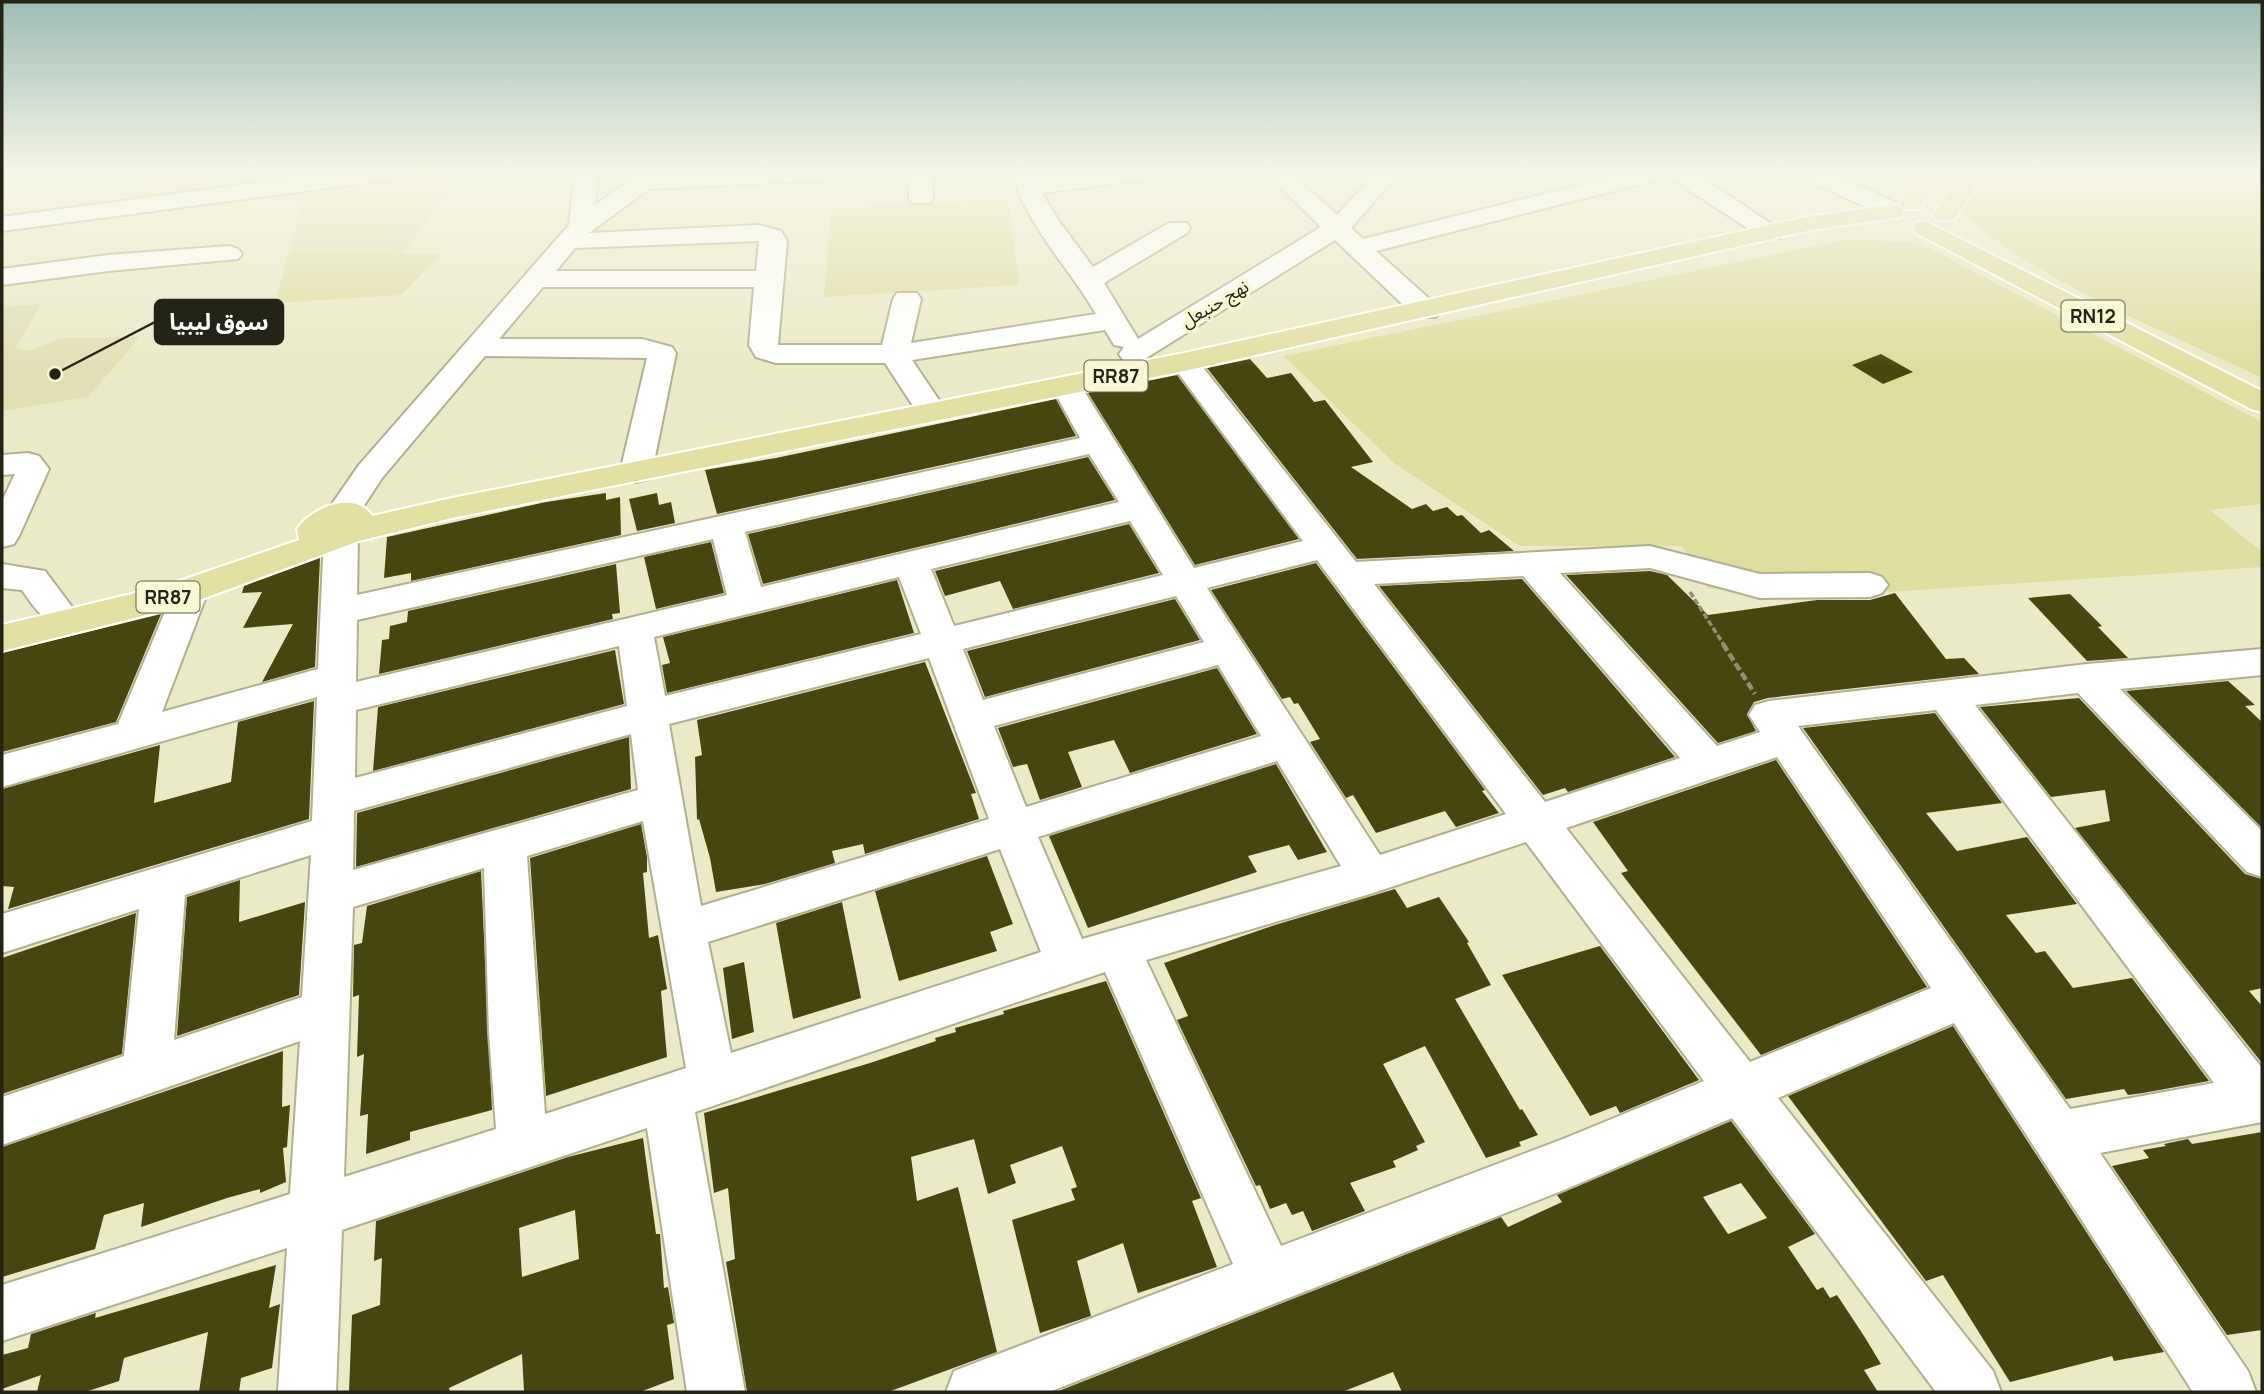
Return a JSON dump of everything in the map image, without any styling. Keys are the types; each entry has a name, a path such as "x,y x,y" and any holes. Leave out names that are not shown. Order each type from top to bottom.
{"main road":[{"name":"RR87","path":"2,623 57,611 230,562 339,526 452,509 1066,386 1154,362 1426,311 1761,236"},
{"name":"RN12","path":"1955,236 2262,403"},
{"name":"RN12","path":"1961,236 2262,388"},
{"name":"RR87","path":"2,638 190,591 263,567 339,526"}],"street":[{"path":"11,236 24,253"},
{"path":"2,304 24,253 63,236"},
{"path":"307,1392 339,689 339,526 370,472 572,236"},
{"path":"768,236 774,241 763,345 766,351 783,354 894,354 1113,320"},
{"path":"1057,236 1113,320 1336,561 1972,1392"},
{"path":"1089,281 1164,236"},
{"name":"نهج حنبعل","path":"1154,362 1327,236"},
{"path":"1346,236 1426,311"},
{"path":"1358,248 1406,236"},
{"path":"24,253 229,254"},
{"path":"536,279 768,279"},
{"path":"907,299 894,354 932,412"},
{"path":"477,347 642,348 662,353 636,472"},
{"path":"1066,386 1098,443 1370,876"},
{"path":"337,612 727,528 1098,443"},
{"path":"2,465 28,463 33,469 3,530"},
{"path":"2,771 134,734 634,628 1139,508"},
{"path":"727,528 747,602"},
{"path":"2,933 164,882 334,815 650,714 1186,580 1336,561 1530,562 1619,556 1668,559 1748,584 1789,587 1870,585"},
{"path":"1530,562 1710,765"},
{"path":"912,564 973,717 1014,830 1069,963"},
{"path":"2,576 33,579 57,611"},
{"path":"134,734 190,591"},
{"path":"634,628 650,714 660,800 682,931 691,1090 716,1392"},
{"path":"973,717 1227,649"},
{"path":"2,1313 523,1146 1069,963 1370,876 1538,822 1710,765 1777,727 1946,695 2087,678 2258,667"},
{"path":"2087,678 2262,859"},
{"path":"1946,695 2259,1099 2059,1136"},
{"path":"1777,727 2059,1136 2227,1392"},
{"path":"682,931 1287,743"},
{"path":"331,895 660,800"},
{"path":"505,843 508,1001 512,1066 523,1146"},
{"path":"147,1072 164,882"},
{"path":"1118,949 1267,1277"},
{"path":"975,1392 1564,1164 1962,997"},
{"path":"2,1121 325,1011"}],"path":[{"path":"1668,559 1777,727"}],"shaded area":[{"path":"293,236 415,236 402,253 289,252"},
{"path":"829,236 1013,236 1019,285 824,297"},
{"path":"1991,236 2262,236 2262,378 2067,285"},
{"path":"1849,239 1919,243 2262,422 2262,504 2210,510 2262,552 2262,567 1889,592 1872,576 1708,589 1682,546 1520,546 1395,464 1284,356"},
{"path":"289,252 441,254 401,295 275,303"},
{"path":"42,304 15,348 29,351 61,338 140,337 88,397 2,411 2,307"}],"building":[{"path":"1881,354 1913,372 1883,384 1852,365"},
{"path":"1250,359 1267,378 1291,373 1314,402 1325,400 1373,462 1351,467 1412,509 1426,504 1433,511 1447,507 1457,516 1462,515 1481,533 1489,530 1514,551 1357,559 1207,368"},
{"path":"1177,375 1299,539 1195,565 1088,393"},
{"path":"1056,399 1076,436 717,514 705,470 776,458"},
{"path":"1088,457 1115,500 763,584 748,534"},
{"path":"606,493 606,500 620,497 621,535 411,581 411,573 384,578 387,537 546,502"},
{"path":"657,493 659,505 671,502 675,523 637,531 629,499"},
{"path":"1129,524 1159,573 1013,609 1000,581 945,596 935,571"},
{"path":"711,542 724,593 656,609 644,557"},
{"path":"320,558 315,667 262,682 293,624 243,628 262,592 242,593 244,586"},
{"path":"1316,563 1485,790 1482,791 1499,813 1456,827 1445,811 1376,833 1353,795 1346,798 1310,742 1320,739 1298,703 1294,704 1290,697 1282,699 1211,590"},
{"path":"616,564 620,613 612,614 613,619 379,674 382,640 389,639 390,626 407,622 408,611"},
{"path":"1650,571 1667,575 1708,615 1817,600 1870,600 1895,593 1946,659 1964,658 1979,674 1768,698 1754,702 1747,714 1756,731 1718,743 1566,575"},
{"path":"1522,579 1675,757 1568,792 1565,788 1543,795 1379,586"},
{"path":"897,580 914,633 667,693 662,665 670,663 663,637"},
{"path":"2070,594 2102,626 2098,627 2128,658 2087,661 2028,598"},
{"path":"1175,599 1200,640 985,697 967,651"},
{"path":"161,614 116,722 2,752 2,653"},
{"path":"615,650 624,704 373,771 378,707"},
{"path":"925,662 976,793 971,794 979,819 865,854 863,844 832,851 835,863 765,884 716,892 710,858 699,819 697,820 695,757 702,755 697,720"},
{"path":"1217,668 1257,734 1130,773 1114,740 1068,752 1082,787 1040,800 1027,764 1013,767 998,728"},
{"path":"2228,681 2255,705 2245,706 2262,722 2262,828 2126,691"},
{"path":"2079,698 2245,874 2262,879 2262,988 2249,991 2262,1006 2262,1063 2075,828 2110,821 2105,790 2051,797 1980,707"},
{"path":"314,701 309,819 8,909 14,887 2,886 2,789 160,745 154,803 231,782 238,722"},
{"path":"1935,713 2002,803 1926,813 1957,851 2027,837 2077,904 2006,915 2036,953 2045,951 2073,988 2132,978 2209,1081 2128,1095 2124,1089 2066,1099 1803,728"},
{"path":"629,737 631,789 356,867 357,813"},
{"path":"1776,760 1927,987 1761,1055 1621,873 1628,871 1593,822"},
{"path":"1276,764 1327,852 1298,860 1289,845 1248,856 1257,872 1088,928 1049,836"},
{"path":"641,824 647,857 647,872 643,873 649,938 658,935 667,989 661,991 667,1057 546,1096 530,858"},
{"path":"987,856 1013,924 990,932 997,951 899,981 875,891"},
{"path":"481,871 492,1110 410,1132 410,1140 366,1154 368,1114 360,1116 364,1054 357,1057 359,995 353,997 354,945 362,943 367,906"},
{"path":"240,880 239,922 305,902 299,995 177,1036 187,897"},
{"path":"1395,889 1407,908 1439,897 1469,942 1467,943 1491,985 1455,999 1520,1110 1522,1109 1538,1135 1519,1142 1521,1146 1486,1158 1425,1046 1383,1064 1425,1142 1416,1146 1418,1150 1393,1161 1396,1167 1350,1183 1365,1211 1312,1231 1303,1211 1292,1215 1286,1203 1270,1209 1260,1185 1256,1186 1177,1020 1188,1016 1164,963 1275,925"},
{"path":"842,902 861,998 793,1019 776,923"},
{"path":"136,913 122,1054 2,1094 2,958"},
{"path":"1600,946 1699,1080 1620,1113 1616,1106 1590,1116 1502,975"},
{"path":"744,962 754,1032 732,1039 723,968"},
{"path":"1106,981 1201,1198 1192,1201 1217,1267 1138,1293 1123,1243 1077,1261 1091,1316 1040,1333 1012,1220 1075,1200 1071,1189 1077,1187 1062,1146 1010,1165 1016,1183 988,1194 974,1139 911,1157 917,1201 958,1187 997,1352 888,1392 747,1392 726,1262 735,1259 728,1188 714,1193 704,1113 870,1063 936,1041 935,1038 956,1032 955,1028 1004,1014 1003,1011"},
{"path":"1953,1026 2164,1352 2114,1361 2112,1356 2010,1382 1943,1275 1926,1281 1788,1096"},
{"path":"283,1051 282,1107 290,1105 287,1147 283,1148 286,1182 260,1193 260,1189 227,1198 141,1227 144,1203 104,1215 95,1249 2,1277 2,1147"},
{"path":"1731,1121 1815,1234 1788,1247 1817,1290 1823,1287 1830,1298 1837,1295 1864,1336 1881,1364 1864,1370 1878,1392 1402,1392 1393,1372 1342,1392 1056,1392 1501,1217 1508,1227 1562,1202 1557,1195","holes":["1741,1183 1767,1218 1728,1234 1703,1197"]},
{"path":"2262,1132 2262,1330 2227,1335 2112,1166 2149,1158 2143,1150 2166,1146 2164,1144 2188,1139 2192,1144"},
{"path":"643,1138 656,1234 660,1234 664,1288 668,1287 674,1323 667,1325 674,1379 640,1392 524,1392 522,1354 449,1388 450,1392 349,1392 352,1315 380,1305 382,1258 374,1261 376,1221 568,1157","holes":["575,1210 579,1259 522,1277 519,1228"]},
{"path":"276,1265 269,1308 280,1304 272,1368 241,1378 239,1392 199,1392 208,1332 124,1358 119,1381 85,1392 37,1392 41,1375 2,1389 2,1355 28,1348 31,1334 96,1313 95,1318"}],"place":[{"name":"سوق ليبيا","path":"55,374"}]}
